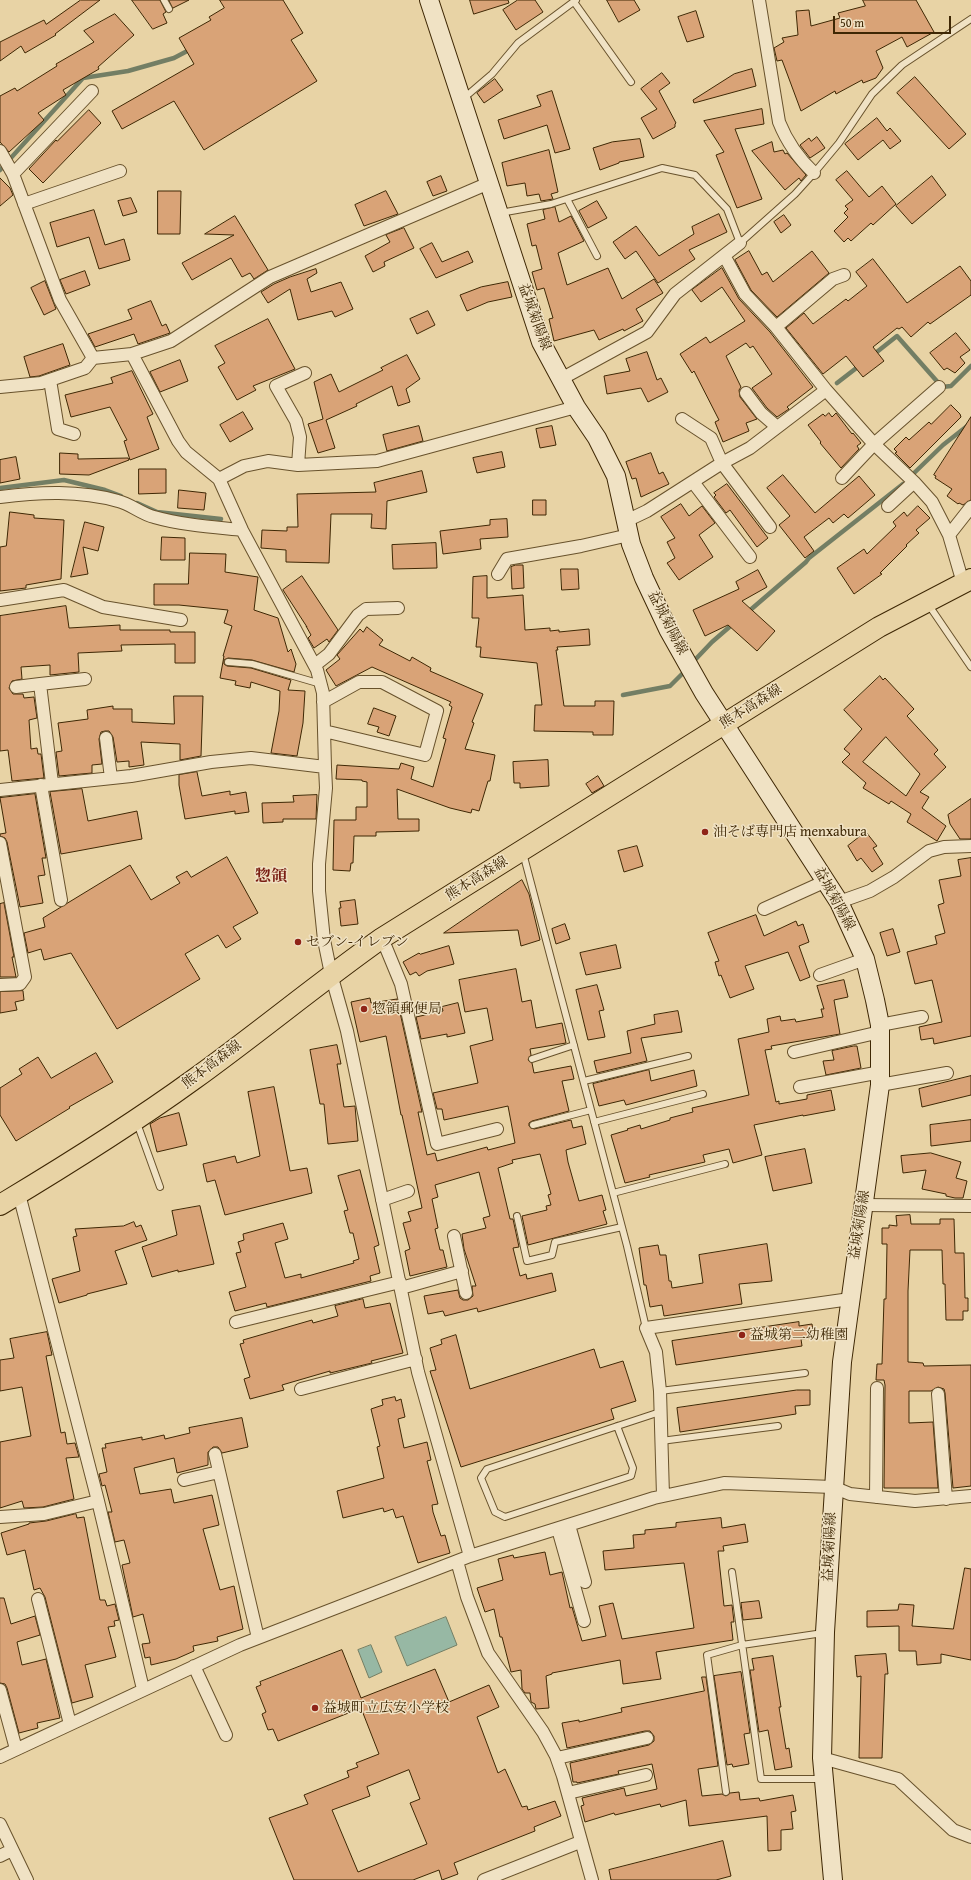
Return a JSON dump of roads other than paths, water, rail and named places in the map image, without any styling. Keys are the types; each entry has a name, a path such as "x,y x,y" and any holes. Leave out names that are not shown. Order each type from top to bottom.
{"main road":[{"name":"益城菊陽線","path":"429,0 541,342 576,407 597,438 616,476 627,528 644,578 668,629 694,676 723,724 839,902 865,959 880,1028 880,1079 842,1362 825,1632 822,1758 833,1880"},
{"name":"熊本高森線","path":"0,1206 136,1120 194,1080 331,974 382,938 879,627 967,581"}],"street":[{"path":"759,0 779,122 786,139 797,155 814,173"},
{"path":"13,174 92,91"},
{"path":"0,151 13,174 60,300 93,358"},
{"path":"24,204 120,170"},
{"path":"0,387 41,383 85,368 93,358 132,354 170,341 270,277 489,183"},
{"path":"561,379 646,332 675,294 725,257 740,243"},
{"path":"725,257 745,294 776,327 826,390 874,444 914,482 932,502 949,535 967,581"},
{"path":"776,327 834,279 844,275"},
{"path":"132,354 178,441 186,452 219,479 242,530 315,665 321,684 326,788 319,864 319,891 324,940 346,1031 416,1359 470,1556"},
{"path":"298,465 300,436 296,420 276,386 305,373"},
{"path":"50,380 58,429 74,434"},
{"path":"842,478 874,444 939,387"},
{"path":"498,574 507,559 567,549 627,528 647,511 722,463 750,448 826,390"},
{"path":"746,393 761,413 777,427"},
{"path":"219,479 244,466 268,460 298,465 377,461 576,407"},
{"path":"682,419 711,438 722,463 770,526"},
{"path":"693,482 750,557"},
{"path":"888,506 914,482"},
{"path":"0,497 24,494 71,492 119,501 153,517 196,525 242,530"},
{"path":"949,535 971,507"},
{"path":"0,600 64,590 103,607 181,620"},
{"path":"315,665 329,654 358,615 366,609 398,608"},
{"path":"16,687 85,679"},
{"path":"323,702 359,682 382,682 437,711 426,755 324,731"},
{"path":"40,684 47,784 61,900"},
{"path":"106,738 112,778"},
{"path":"0,790 131,776 211,762 251,758 325,767"},
{"path":"0,844 25,977 20,984 0,986"},
{"path":"839,902 870,891 894,878 929,851 944,847 971,846"},
{"path":"764,909 826,881"},
{"path":"382,938 401,984 437,1144 497,1129"},
{"path":"820,975 865,959"},
{"path":"794,1052 922,1017"},
{"path":"800,1087 947,1073"},
{"path":"382,1200 408,1191"},
{"path":"19,1194 98,1501 143,1689"},
{"path":"864,1205 971,1206"},
{"path":"454,1236 466,1293"},
{"path":"236,1322 462,1271"},
{"path":"663,1496 660,1391 656,1352 646,1328 850,1299"},
{"path":"301,1389 416,1359"},
{"path":"876,1497 877,1388"},
{"path":"938,1394 946,1499"},
{"path":"215,1454 258,1638"},
{"path":"184,1480 219,1472"},
{"path":"0,1757 143,1689 258,1638 470,1556 663,1496 724,1483 833,1487 850,1494 915,1501 971,1496"},
{"path":"0,1517 44,1514 98,1501"},
{"path":"563,1527 585,1582"},
{"path":"563,1527 584,1621"},
{"path":"457,1561 467,1597 488,1653 543,1732 557,1758 592,1880"},
{"path":"38,1598 70,1724"},
{"path":"194,1666 226,1734"},
{"path":"0,1690 16,1749"},
{"path":"557,1758 647,1738"},
{"path":"822,1758 898,1779 953,1830 971,1837"},
{"path":"568,1793 646,1775"},
{"path":"0,1824 26,1880"},
{"path":"484,1880 580,1842"},
{"path":"0,1856 12,1850"}],"lane":[{"path":"164,0 170,9"},
{"path":"462,99 492,74 518,44 575,1 632,82"},
{"path":"499,213 551,204 662,168 695,175 727,209 740,243 795,194 814,173 839,143 872,94 902,65 971,19"},
{"path":"567,199 597,256"},
{"path":"927,601 971,667"},
{"path":"228,662 252,664 321,684"},
{"path":"523,851 622,1227 646,1328"},
{"path":"532,1059 574,1045"},
{"path":"584,1081 688,1056"},
{"path":"594,1122 703,1094"},
{"path":"533,1125 591,1110"},
{"path":"136,1120 160,1187"},
{"path":"612,1193 725,1164"},
{"path":"516,1216 527,1261 552,1255 555,1242 622,1227"},
{"path":"660,1391 805,1373"},
{"path":"617,1426 633,1468 631,1476 505,1517 495,1512 481,1478 487,1469 617,1426 660,1412"},
{"path":"661,1441 778,1426"},
{"path":"732,1572 761,1779 824,1779"},
{"path":"726,1792 707,1655 742,1645 825,1632"}],"waterway":[{"path":"0,170 83,78 128,71 174,58 191,49"},
{"path":"873,355 897,336 942,387 951,386 971,366"},
{"path":"837,383 859,366"},
{"path":"911,476 943,445 971,423"},
{"path":"0,488 64,480 105,490 121,496"},
{"path":"748,612 809,558 903,484"},
{"path":"137,503 157,512 221,519"},
{"path":"692,663 712,642 734,623"},
{"path":"623,695 670,686 687,669"}],"place":[{"name":"油そば専門店 menxabura","path":"705,832"},
{"name":"セブン-イレブン","path":"298,942"},
{"name":"惣領郵便局","path":"364,1009"},
{"name":"益城第二幼稚園","path":"742,1335"},
{"name":"益城町立広安小学校","path":"315,1708"}],"district":[{"name":"惣領","path":"271,877"}]}
